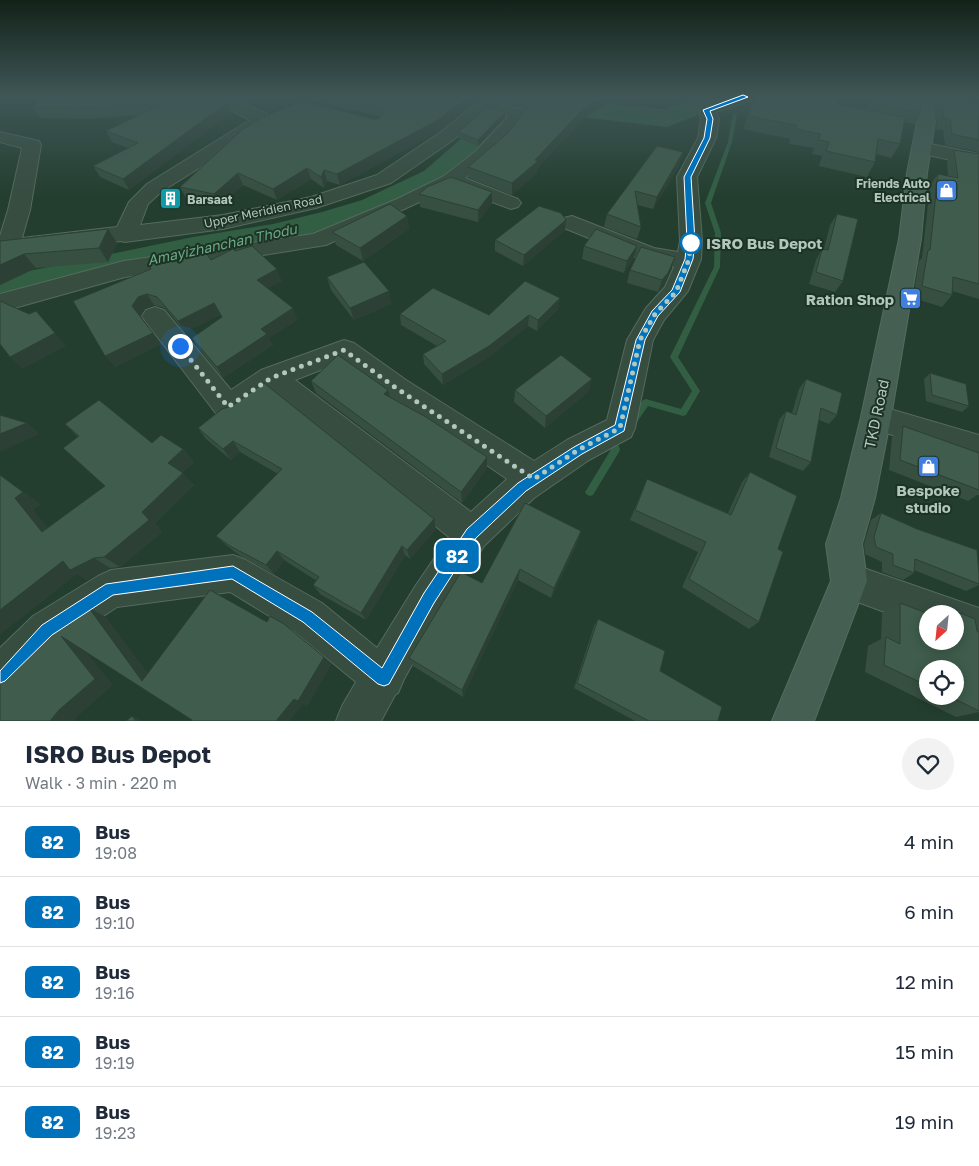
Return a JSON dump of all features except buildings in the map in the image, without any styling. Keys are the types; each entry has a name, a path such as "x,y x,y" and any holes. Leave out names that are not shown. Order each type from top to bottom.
{"street":[{"path":"125,235 139,202 154,188 247,131"},
{"name":"Upper Meridien Road","path":"4,248 223,222 316,202 384,179 454,131"},
{"path":"0,302 124,269 318,240 404,204 451,180 482,156 506,131"},
{"path":"357,721 384,679 429,598 472,534 522,487 578,450 620,428 640,340 655,314 676,292 689,259 691,241 687,177 707,138 708,131"},
{"name":"TKD Road","path":"793,721 849,581 844,544 858,498 876,417 910,238 924,131"},
{"path":"0,136 32,145 19,210 4,248"},
{"path":"921,148 979,160"},
{"path":"451,180 511,203"},
{"path":"572,223 646,252 674,260 689,259"},
{"path":"155,316 228,407 271,378 344,350 396,388 534,479"},
{"path":"271,378 472,534"},
{"path":"876,417 979,449"},
{"path":"0,676 47,630 110,588 233,573 308,617 384,679"},
{"path":"849,581 919,606"},
{"path":"964,622 979,627"}],"waterway":[{"name":"Amayizhanchan Thodu","path":"0,294 38,282 193,249 273,236 335,220 374,207 436,178 488,131"},
{"path":"634,420 646,402 683,413 696,391 674,357 717,267 718,233 708,203 730,142 732,131"},
{"path":"590,492 616,449"}],"bus line":[{"name":"82","path":"0,676 47,630 110,588 233,573 308,617 384,679 429,598 472,534 522,487 578,450 620,428 640,340 655,314 676,292 689,259 691,241 687,177 707,138 708,131"}],"place":[{"name":"Friends Auto Electrical","path":"946,190"},
{"name":"Barsaat","path":"171,199"},
{"name":"ISRO Bus Depot","path":"691,243"},
{"name":"Ration Shop","path":"910,299"},
{"name":"Bespoke studio","path":"928,467"}],"route":[{"path":"180,346 228,407 271,378 344,350 396,388 534,479 578,450 620,428 640,340 655,314 676,292 689,259 691,241 691,243"}]}
